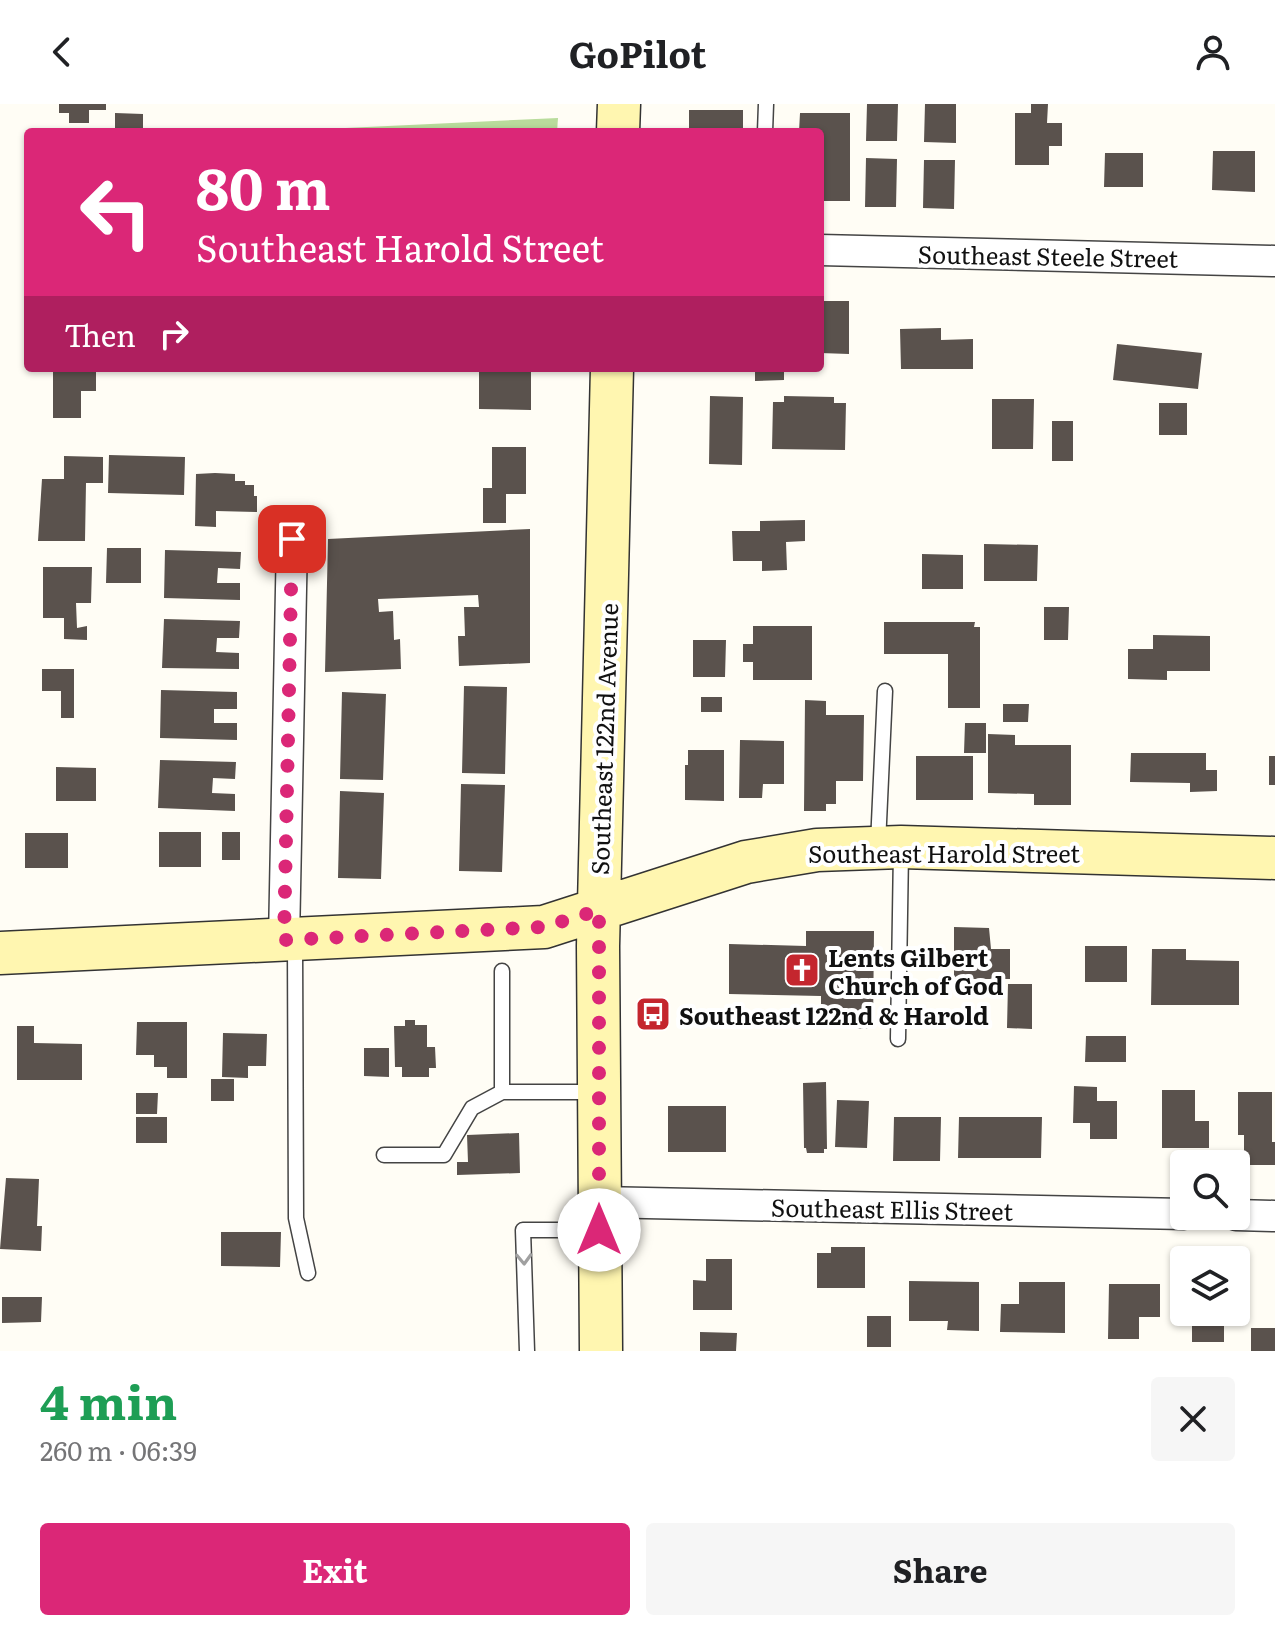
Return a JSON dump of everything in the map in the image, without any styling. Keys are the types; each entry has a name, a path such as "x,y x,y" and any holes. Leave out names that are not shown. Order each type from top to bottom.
{"street":[{"path":"618,128 619,104"},
{"name":"Southeast Steele Street","path":"824,250 1275,261"},
{"name":"Southeast 122nd Avenue","path":"601,1351 599,910 612,372"},
{"path":"290,940 292,539"},
{"name":"Southeast Harold Street","path":"0,953 544,927 769,857 817,850 890,848 1275,858"},
{"name":"Southeast Ellis Street","path":"599,1216 1170,1214"},
{"path":"1250,1215 1275,1216"}],"lane":[{"path":"765,128 766,104"},
{"path":"885,691 898,1039"},
{"path":"290,940 296,1218 308,1273"},
{"path":"502,971 502,1092"},
{"path":"384,1155 444,1155 472,1108 502,1092 599,1092"},
{"path":"527,1351 523,1230 599,1216"}],"green space":[{"path":"558,118 557,128 346,128"}],"building":[{"path":"59,104 106,104 106,110 89,110 89,123 69,123 69,113 59,113"},
{"path":"867,104 898,104 897,141 866,141"},
{"path":"925,104 956,104 956,143 924,142"},
{"path":"1031,104 1048,104 1047,123 1062,123 1062,146 1049,146 1049,165 1015,165 1015,113 1031,113"},
{"path":"689,110 743,110 743,128 689,128"},
{"path":"115,113 143,114 143,128 115,128"},
{"path":"800,113 850,113 850,201 824,201 824,128 799,128"},
{"path":"1213,151 1255,151 1255,192 1212,190"},
{"path":"1105,153 1143,153 1143,187 1104,187"},
{"path":"866,158 897,159 896,207 865,207"},
{"path":"924,160 955,160 954,209 923,208"},
{"path":"824,301 849,301 849,354 824,353"},
{"path":"941,328 941,340 973,339 973,369 901,369 900,329"},
{"path":"1117,344 1202,353 1198,389 1113,380"},
{"path":"53,372 96,372 96,391 81,391 81,418 53,418"},
{"path":"479,372 531,372 531,410 479,409"},
{"path":"755,372 784,372 784,380 755,381"},
{"path":"710,396 743,397 742,465 709,464"},
{"path":"784,396 834,397 834,403 846,403 845,450 772,449 773,402 784,402"},
{"path":"992,399 1034,399 1033,449 992,449"},
{"path":"1159,403 1187,403 1187,435 1159,435"},
{"path":"1052,421 1073,421 1073,461 1052,461"},
{"path":"492,447 526,447 526,494 506,494 506,523 483,523 483,488 492,488"},
{"path":"109,455 185,457 184,495 108,493"},
{"path":"64,456 103,457 103,483 86,483 85,541 38,541 42,479 64,479"},
{"path":"196,474 235,474 235,481 254,485 257,512 216,511 216,527 195,526"},
{"path":"805,520 805,541 786,542 787,570 762,571 762,561 733,561 732,531 760,531 760,521"},
{"path":"530,529 530,663 459,666 458,636 465,636 464,607 479,607 478,595 378,599 379,612 393,611 394,640 400,639 401,669 325,672 328,539"},
{"path":"984,544 1038,545 1037,581 984,581"},
{"path":"107,548 141,548 141,583 106,583"},
{"path":"165,550 241,552 240,569 218,568 217,583 240,583 240,600 164,598"},
{"path":"922,554 963,555 963,589 922,589"},
{"path":"43,567 92,567 91,603 76,603 77,628 87,626 87,640 64,639 64,618 43,618"},
{"path":"1044,607 1069,607 1068,640 1044,640"},
{"path":"164,619 240,621 239,638 217,638 216,652 239,653 239,669 162,668"},
{"path":"884,622 975,622 974,627 980,627 980,708 948,708 948,654 884,654"},
{"path":"753,626 812,626 812,680 753,680 753,662 743,662 743,644 753,644"},
{"path":"1153,635 1210,636 1210,671 1167,671 1167,680 1128,679 1128,649 1153,649"},
{"path":"693,640 726,640 725,677 693,677"},
{"path":"42,669 74,669 74,718 61,718 61,691 42,691"},
{"path":"464,686 507,687 505,774 462,773"},
{"path":"161,690 237,692 237,709 214,709 214,723 237,723 237,740 160,738"},
{"path":"342,692 386,694 383,780 340,779"},
{"path":"701,697 722,697 722,712 701,712"},
{"path":"805,700 826,701 826,715 864,715 863,781 836,781 836,804 826,804 826,811 804,811"},
{"path":"1003,704 1029,704 1028,722 1003,722"},
{"path":"965,723 986,723 986,753 964,753"},
{"path":"988,734 1015,735 1015,745 1071,745 1071,805 1034,805 1034,794 988,793"},
{"path":"740,740 784,741 784,784 763,784 762,798 739,798"},
{"path":"688,750 724,750 724,801 685,800"},
{"path":"1131,753 1206,753 1206,770 1217,770 1217,791 1190,792 1190,783 1130,782"},
{"path":"916,756 973,756 973,800 916,800"},
{"path":"1269,756 1275,756 1275,785 1269,785"},
{"path":"160,760 236,762 235,779 213,778 212,793 235,794 235,811 158,808"},
{"path":"56,767 96,768 96,801 56,801"},
{"path":"461,784 505,785 502,872 459,871"},
{"path":"340,791 384,793 381,879 338,878"},
{"path":"159,832 201,832 201,867 159,867"},
{"path":"222,832 240,832 240,860 222,860"},
{"path":"25,833 68,833 68,868 25,868"},
{"path":"954,927 989,928 991,949 1010,949 1010,979 954,979"},
{"name":"Lents Gilbert Church of God","path":"806,931 874,931 873,1029 821,1029 821,996 729,994 729,944 806,946"},
{"path":"1085,946 1127,946 1127,982 1085,982"},
{"path":"1152,949 1186,949 1186,960 1239,961 1239,1005 1151,1005"},
{"path":"1008,984 1032,984 1032,1029 1007,1028"},
{"path":"405,1020 415,1020 415,1025 427,1025 427,1047 435,1047 436,1068 429,1068 429,1077 402,1077 402,1067 395,1067 394,1026 405,1026"},
{"path":"137,1022 187,1022 187,1078 167,1078 167,1067 154,1067 154,1055 136,1055"},
{"path":"17,1026 34,1026 34,1043 82,1044 82,1080 17,1080"},
{"path":"223,1033 267,1034 266,1066 248,1066 248,1078 222,1077"},
{"path":"1086,1036 1126,1036 1126,1062 1085,1062"},
{"path":"364,1048 389,1048 389,1077 364,1076"},
{"path":"211,1079 234,1079 234,1101 211,1101"},
{"path":"826,1082 827,1149 824,1153 807,1153 804,1148 803,1083"},
{"path":"1074,1086 1097,1087 1097,1101 1117,1101 1117,1139 1090,1139 1090,1123 1073,1123"},
{"path":"1162,1090 1195,1090 1195,1121 1209,1121 1209,1148 1162,1148"},
{"path":"1238,1092 1272,1092 1275,1165 1250,1165 1250,1150 1244,1150 1244,1135 1238,1135"},
{"path":"136,1093 158,1093 157,1114 136,1114"},
{"path":"837,1100 869,1101 867,1148 835,1147"},
{"path":"668,1106 726,1106 726,1152 668,1152"},
{"path":"136,1117 167,1117 167,1143 136,1143"},
{"path":"894,1117 941,1117 940,1161 893,1161"},
{"path":"959,1117 1042,1117 1041,1158 958,1158"},
{"path":"519,1133 520,1173 457,1175 457,1162 468,1162 467,1135"},
{"path":"6,1178 39,1179 37,1226 42,1226 41,1251 0,1249"},
{"path":"221,1232 281,1232 280,1267 221,1266"},
{"path":"831,1247 865,1247 865,1288 817,1288 817,1253 831,1253"},
{"path":"706,1259 732,1259 732,1310 693,1310 693,1280 706,1281"},
{"path":"909,1281 979,1282 979,1331 947,1330 948,1321 909,1321"},
{"path":"1019,1282 1065,1282 1065,1333 1000,1332 1001,1304 1019,1304"},
{"path":"1109,1284 1160,1284 1160,1317 1139,1317 1139,1339 1108,1339"},
{"path":"2,1297 42,1297 41,1322 2,1323"},
{"path":"867,1316 891,1316 891,1347 867,1347"},
{"path":"1192,1326 1224,1326 1224,1342 1192,1342"},
{"path":"1251,1328 1275,1328 1275,1351 1251,1351"},
{"path":"700,1332 737,1333 736,1351 700,1351"}],"place":[{"name":"Lents Gilbert Church of God","path":"802,970"},
{"name":"Southeast 122nd & Harold","path":"653,1014"}],"route":[{"path":"292,539 284,940 544,927 599,910 599,1230"}]}
